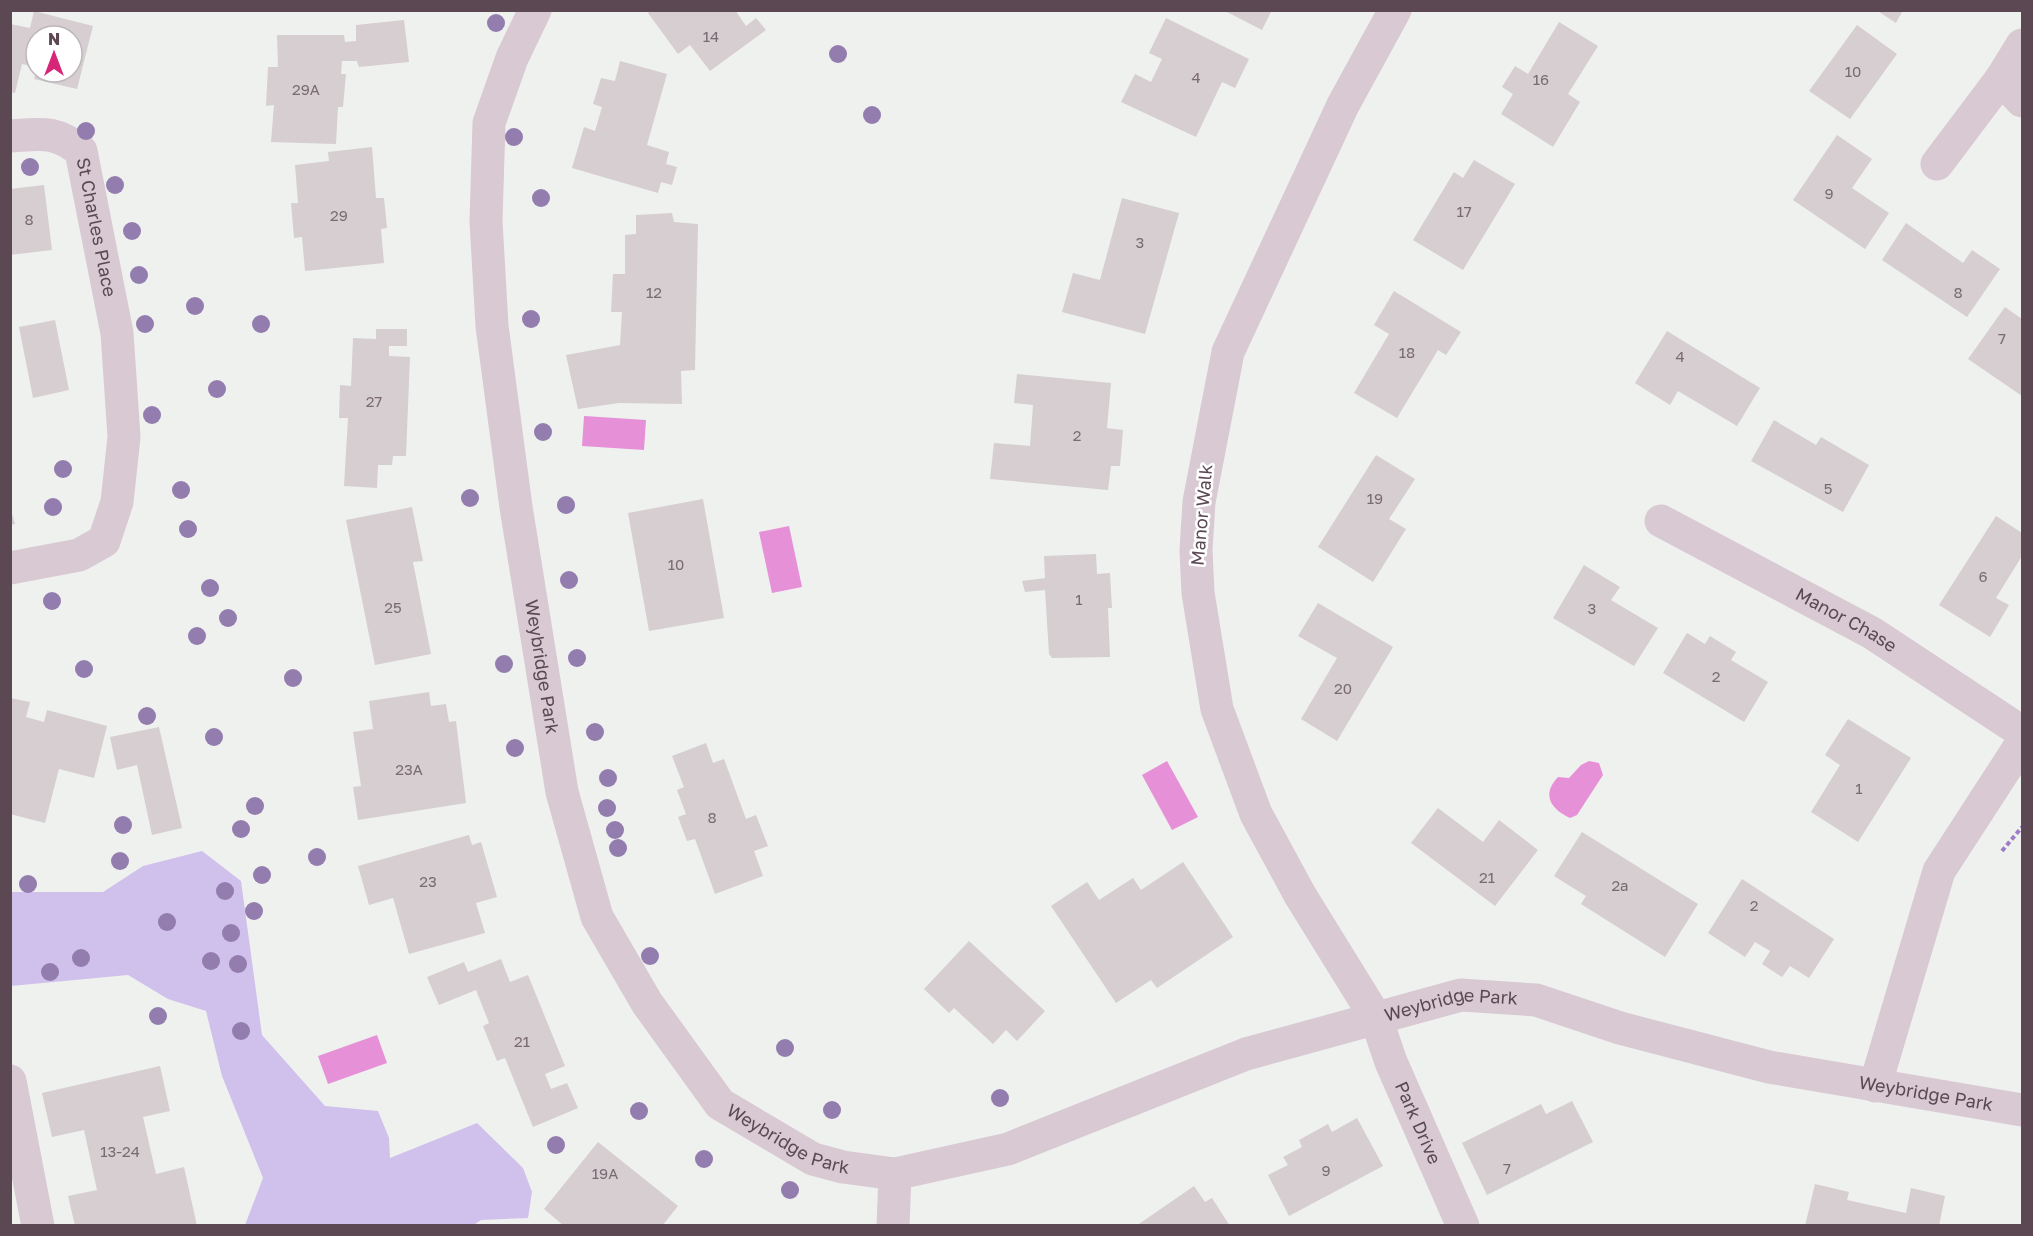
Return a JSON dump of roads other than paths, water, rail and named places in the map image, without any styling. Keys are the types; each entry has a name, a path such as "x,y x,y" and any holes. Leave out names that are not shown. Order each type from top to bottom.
{"street":[{"name":"Weybridge Park","path":"535,10 512,58 489,123 486,220 492,326 516,507 562,792 597,916 647,1003 720,1104 813,1159 843,1167 894,1174 1008,1149 1246,1054 1461,995 1536,1000 1620,1028 1769,1067 2022,1110"},
{"name":"Manor Walk","path":"1376,1018 1300,895 1256,814 1217,709 1198,592 1196,550 1199,502 1228,352 1343,105 1395,10"},
{"path":"1937,164 2012,90 2022,45"},
{"name":"St Charles Place","path":"10,136 42,134 64,138 81,151 117,333 124,437 117,502 104,541 79,555 10,568"},
{"name":"Manor Chase","path":"1661,521 1872,633 2022,732"},
{"path":"1875,1086 1939,871 2022,743"},
{"name":"Park Drive","path":"1376,1018 1391,1062 1463,1226"},
{"path":"10,1081 38,1226"},
{"path":"893,1226 894,1174"}]}
